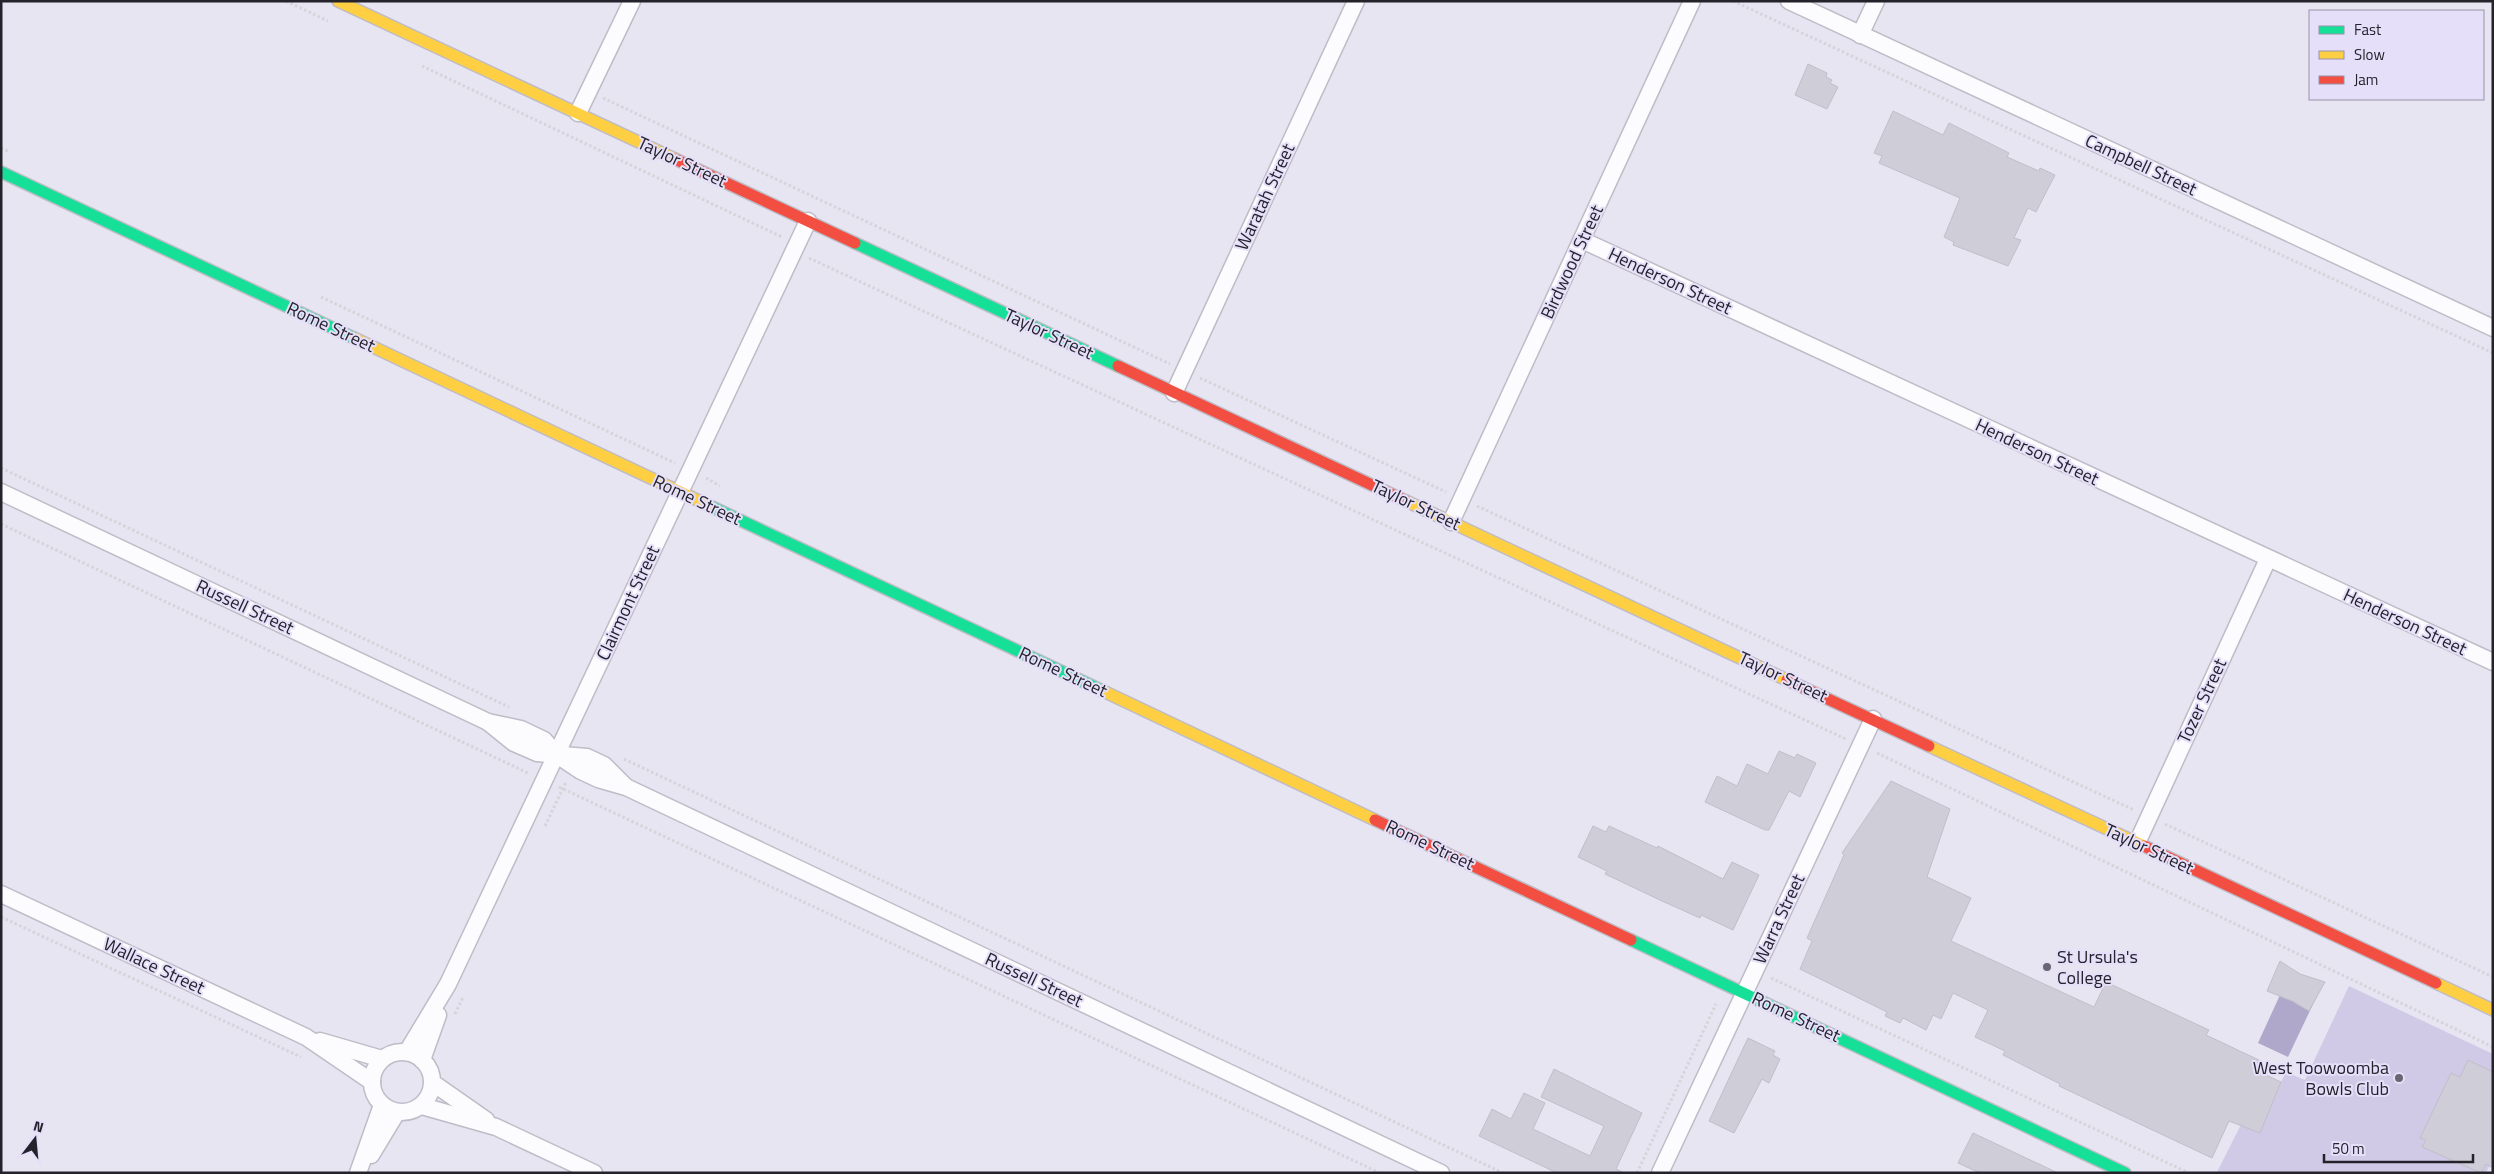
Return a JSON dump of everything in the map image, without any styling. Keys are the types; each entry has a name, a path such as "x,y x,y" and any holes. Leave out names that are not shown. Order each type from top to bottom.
{"street":[{"name":"Taylor Street","path":"338,1 2493,1010"},
{"path":"578,113 632,1"},
{"name":"Waratah Street","path":"1174,393 1356,1"},
{"name":"Birdwood Street","path":"1451,522 1692,1"},
{"name":"Campbell Street","path":"1789,1 2493,328"},
{"path":"1860,35 1876,1"},
{"name":"Rome Street","path":"1,172 2125,1173"},
{"name":"Clairmont Street","path":"407,1052 448,984 808,221"},
{"name":"Henderson Street","path":"1582,240 2493,662"},
{"name":"Russell Street","path":"1,492 488,722 514,743 537,753 557,754 598,779 626,787 1441,1173"},
{"name":"Tozer Street","path":"2137,843 2268,559"},
{"name":"Warra Street","path":"1660,1173 1873,719"},
{"name":"Wallace Street","path":"1,894 306,1037 382,1059"},
{"name":"Clairmont Street","path":"422,1060 448,984"},
{"name":"Wallace Street","path":"306,1037 372,1082"},
{"path":"407,1052 422,1060 432,1074 433,1083 431,1091 422,1106 406,1113 397,1112 382,1105 376,1098 372,1082 373,1073 382,1059 390,1054 407,1052"},
{"path":"433,1083 496,1127"},
{"path":"359,1173 382,1105"},
{"path":"422,1106 496,1127 594,1173"},
{"path":"359,1173 397,1112"}],"path":[{"path":"286,1 331,23"},
{"path":"1733,1 2493,353"},
{"path":"421,65 780,236 795,250 1861,745 2493,1047"},
{"path":"588,92 2493,977"},
{"path":"1,148 19,156"},
{"path":"315,295 674,463"},
{"path":"1,468 514,709"},
{"path":"1,524 1380,1173"},
{"path":"619,756 1504,1173"},
{"path":"1,917 302,1058"},
{"path":"1754,973 1779,981 2189,1173"},
{"path":"1637,1173 1726,984"}],"shaded area":[{"path":"2285,984 2316,998 2288,1057 2258,1043"},
{"name":"West Toowoomba Bowls Club","path":"2349,986 2493,1054 2493,1159 2486,1173 2217,1172 2266,1075 2281,1082 2286,1072 2305,1080"}],"building":[{"path":"1808,64 1827,73 1826,77 1832,80 1830,83 1838,87 1827,109 1795,95"},
{"path":"1893,111 1943,135 1949,123 2009,153 2007,157 2039,171 2040,168 2055,175 2036,212 2028,208 2014,238 2021,240 2008,266 1953,245 1954,242 1944,237 1960,198 1879,163 1882,156 1874,153"},
{"path":"1779,751 1795,758 1797,754 1816,763 1800,797 1789,791 1769,830 1765,830 1705,802 1717,776 1737,786 1747,764 1768,774"},
{"path":"1891,781 1950,809 1927,877 1971,898 1951,941 2094,1007 2106,982 2209,1030 2206,1035 2261,1061 2257,1071 2281,1082 2260,1133 2229,1121 2212,1158 2059,1086 2060,1084 2003,1055 2005,1051 1975,1037 1988,1010 1953,993 1941,1019 1933,1015 1926,1030 1903,1018 1900,1023 1885,1016 1887,1012 1800,969 1812,941 1807,938 1844,855 1842,853"},
{"path":"1593,826 1606,832 1609,826 1657,848 1658,846 1723,879 1732,862 1759,875 1733,930 1701,915 1700,918 1662,901 1605,874 1607,871 1578,857"},
{"path":"2280,961 2300,974 2325,982 2309,1011 2292,1001 2267,991"},
{"path":"1748,1038 1775,1051 1773,1055 1780,1059 1769,1083 1762,1079 1734,1133 1709,1121"},
{"path":"2468,1060 2493,1072 2493,1168 2486,1164 2481,1173 2422,1147 2426,1140 2420,1138 2451,1073 2460,1077"},
{"path":"1554,1069 1642,1113 1616,1169 1624,1173 1557,1173 1479,1136 1492,1109 1511,1119 1524,1093 1545,1103 1533,1129 1590,1156 1604,1126 1541,1097"},
{"path":"1973,1133 2058,1173 1980,1173 1958,1163"}],"traffic: fast":[{"path":"1,172 354,338"},
{"path":"855,243 1118,366"},
{"path":"710,506 1101,690"},
{"path":"1631,940 2125,1173"}],"traffic: slow":[{"path":"338,1 675,159"},
{"path":"354,338 710,506"},
{"path":"1406,501 1787,680"},
{"path":"1101,690 1375,820"},
{"path":"1929,746 2144,846"},
{"path":"2436,983 2493,1010"}],"traffic: jam":[{"path":"675,159 855,243"},
{"path":"1118,366 1406,501"},
{"path":"1787,680 1929,746"},
{"path":"1375,820 1631,940"},
{"path":"2144,846 2436,983"}],"place":[{"name":"St Ursula's College","path":"2047,967"},
{"name":"West Toowoomba Bowls Club","path":"2399,1078"}]}
